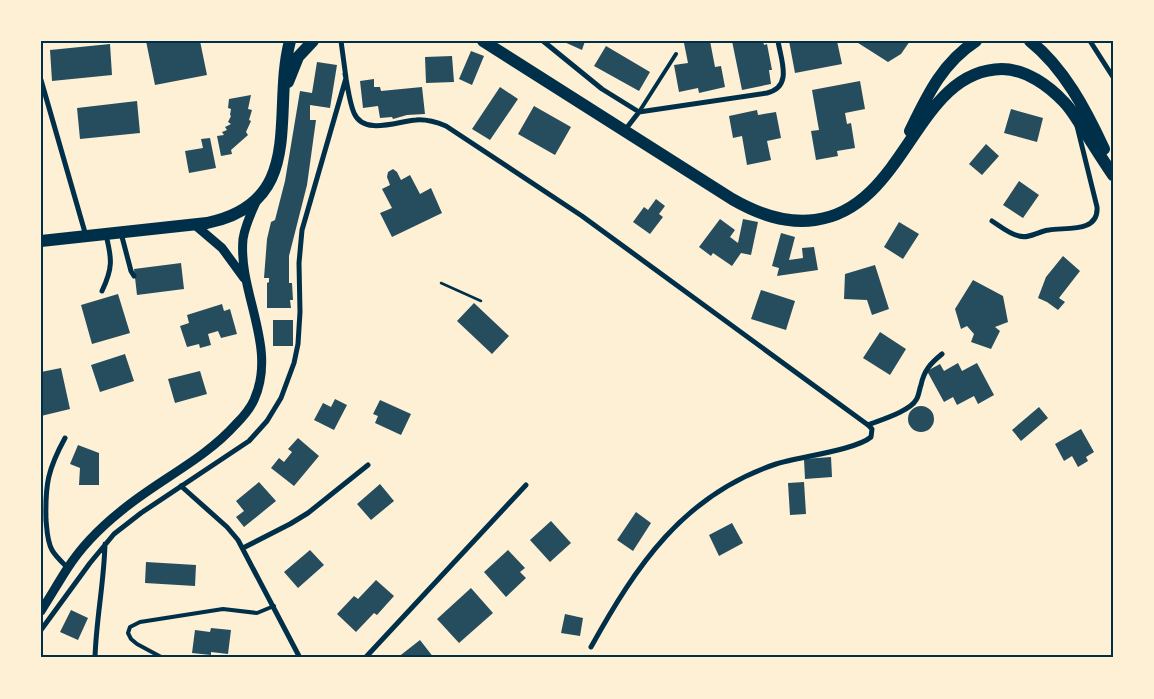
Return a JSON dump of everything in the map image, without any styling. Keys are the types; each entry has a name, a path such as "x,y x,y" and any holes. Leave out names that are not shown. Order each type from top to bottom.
{"main road":[{"path":"284,104 284,82 290,41"},
{"path":"41,241 195,225 231,217 244,210 257,200 269,181 279,154 286,88 294,65 303,50 313,41"},
{"path":"483,41 743,205 774,218 787,221 819,220 845,212 869,194 888,173 942,98 963,81 976,74 1000,70 1020,73 1052,90 1066,103 1113,174"},
{"path":"888,173 938,78 957,55 976,41"},
{"path":"1030,41 1061,72 1091,123 1113,174"}],"street":[{"path":"342,41 345,76 350,100 356,117 360,121 371,125 385,125 417,119 434,121 446,126 582,216 868,425 872,432 871,437 866,441 790,460 758,471 723,489 689,513 664,536 643,563 591,647"},
{"path":"543,41 598,85 639,112 767,93 780,88 784,75 778,41"},
{"path":"1090,41 1113,77"},
{"path":"41,630 105,544 134,518 249,441 267,421 286,385 294,363 298,344 300,312 299,263 302,230 345,76"},
{"path":"41,80 86,236"},
{"path":"624,131 639,112"},
{"path":"992,221 1022,237 1050,229 1081,227 1088,225 1094,220 1096,217 1096,207 1074,115"},
{"path":"41,611 68,568 92,539 122,510 195,460 232,429 254,401 259,385 261,356 257,322 245,280 243,256 244,233 257,200"},
{"path":"195,225 222,248 245,280"},
{"path":"121,233 134,276"},
{"path":"102,291 111,266 106,234"},
{"path":"868,425 903,410 914,402 927,367 942,354"},
{"path":"65,438 50,469 46,499 47,533 50,544 55,554 68,568"},
{"path":"243,548 290,524 312,510 368,465"},
{"path":"366,658 526,485"},
{"path":"181,486 227,527 243,548 300,658"},
{"path":"95,658 104,573 105,544"}],"lane":[{"path":"639,112 676,54"},
{"path":"163,658 133,641 128,633 130,627 140,622 213,610 233,609 257,613 274,606"}],"path":[{"path":"441,283 481,301"}],"building":[{"path":"146,41 200,41 207,75 155,85"},
{"path":"562,41 585,41 582,50"},
{"path":"710,41 715,67 721,66 725,87 699,93 698,88 679,92 674,65 688,63 684,43"},
{"path":"732,41 763,41 764,45 767,44 772,70 769,70 771,84 742,90"},
{"path":"789,41 837,41 842,64 795,73"},
{"path":"855,41 910,41 901,54 888,62"},
{"path":"110,44 112,75 52,81 50,50"},
{"path":"606,46 650,72 639,91 594,66"},
{"path":"471,51 484,56 472,85 459,79"},
{"path":"452,56 454,82 426,83 425,57"},
{"path":"317,62 337,65 330,108 310,105 310,120 316,120 307,185 289,256 289,283 292,283 293,300 290,300 291,308 267,308 267,283 269,278 264,278 267,239 271,222 275,220 285,181 300,91 312,93"},
{"path":"374,79 374,87 380,87 381,91 422,87 425,114 407,115 393,119 392,117 380,118 378,106 363,108 360,81"},
{"path":"860,81 865,109 845,113 847,124 851,123 855,148 837,151 838,156 816,160 811,131 819,130 812,90"},
{"path":"500,87 518,99 490,140 472,129"},
{"path":"251,95 248,109 252,110 249,120 251,121 246,132 248,135 231,150 232,154 221,156 217,136 224,135 222,132 227,130 225,127 231,124 228,122 231,116 231,109 228,108 229,99"},
{"path":"137,101 140,133 80,139 77,108"},
{"path":"534,106 571,127 555,155 518,134"},
{"path":"1011,109 1043,118 1037,142 1004,133"},
{"path":"757,110 758,115 776,112 781,138 767,141 771,160 747,165 742,136 733,138 729,116"},
{"path":"210,138 216,168 189,173 185,151 203,148 201,139"},
{"path":"986,144 999,156 982,175 969,164"},
{"path":"393,169 401,180 410,175 420,194 431,188 442,213 392,237 380,213 392,208 382,189 390,185 387,177 388,172"},
{"path":"1019,181 1039,195 1023,218 1003,205"},
{"path":"656,199 665,206 659,214 663,217 650,234 633,222 644,207 648,210"},
{"path":"720,219 735,230 730,237 738,243 743,219 758,222 751,255 741,253 732,266 713,253 711,256 699,247"},
{"path":"899,222 919,234 903,259 884,247"},
{"path":"781,233 795,237 789,260 803,258 802,248 814,247 818,270 777,276 779,268 772,266"},
{"path":"1063,256 1080,271 1059,298 1065,302 1058,310 1038,298 1046,277"},
{"path":"181,263 184,289 137,295 134,269"},
{"path":"875,265 889,309 872,315 867,300 844,299 845,274"},
{"path":"973,280 1003,296 1008,322 995,327 1000,331 991,349 971,342 974,334 967,326 961,329 955,309"},
{"path":"761,290 795,301 786,330 751,319"},
{"path":"118,294 130,333 92,344 81,305"},
{"path":"474,303 509,336 492,354 457,321"},
{"path":"222,304 224,311 230,309 237,334 221,338 218,331 208,334 211,345 200,348 199,344 187,347 180,326 189,323 187,315"},
{"path":"273,320 293,320 293,346 273,346"},
{"path":"880,332 906,349 890,375 863,358"},
{"path":"125,354 134,381 100,392 91,365"},
{"path":"958,363 962,371 977,363 994,395 978,404 974,396 957,405 953,397 944,402 927,371 940,364 944,371"},
{"path":"61,368 70,409 41,416 41,372"},
{"path":"200,371 207,394 175,403 168,379"},
{"path":"335,399 347,405 334,430 314,420 323,403 331,407"},
{"path":"380,400 411,414 401,435 375,423 378,416 373,414"},
{"path":"921,406 930,410 934,419 930,428 921,432 912,428 908,419 912,410"},
{"path":"1039,407 1048,418 1021,441 1012,430"},
{"path":"1081,429 1094,452 1086,457 1088,461 1078,467 1072,456 1064,461 1055,444"},
{"path":"298,438 319,456 294,486 271,468 279,458 284,462 292,452 288,449"},
{"path":"78,445 99,453 99,485 79,485 80,468 70,464"},
{"path":"831,457 832,477 805,479 804,459"},
{"path":"259,482 276,501 244,527 236,517 244,511 236,501"},
{"path":"804,482 806,514 790,515 788,483"},
{"path":"380,484 394,501 371,520 357,504"},
{"path":"636,512 651,523 633,551 617,540"},
{"path":"551,521 571,543 550,562 530,540"},
{"path":"732,523 743,543 719,556 709,535"},
{"path":"310,550 324,565 298,588 284,572"},
{"path":"508,550 525,568 520,572 526,578 506,597 484,572"},
{"path":"146,562 196,565 195,586 145,583"},
{"path":"376,580 394,596 377,615 374,613 356,632 337,614 354,596 358,599"},
{"path":"471,588 493,613 459,643 437,619"},
{"path":"71,610 88,618 78,640 60,632"},
{"path":"565,614 583,618 580,636 561,633"},
{"path":"211,628 231,630 228,654 211,652 211,655 192,653 195,630 210,632"},
{"path":"420,640 434,658 397,658"}]}
